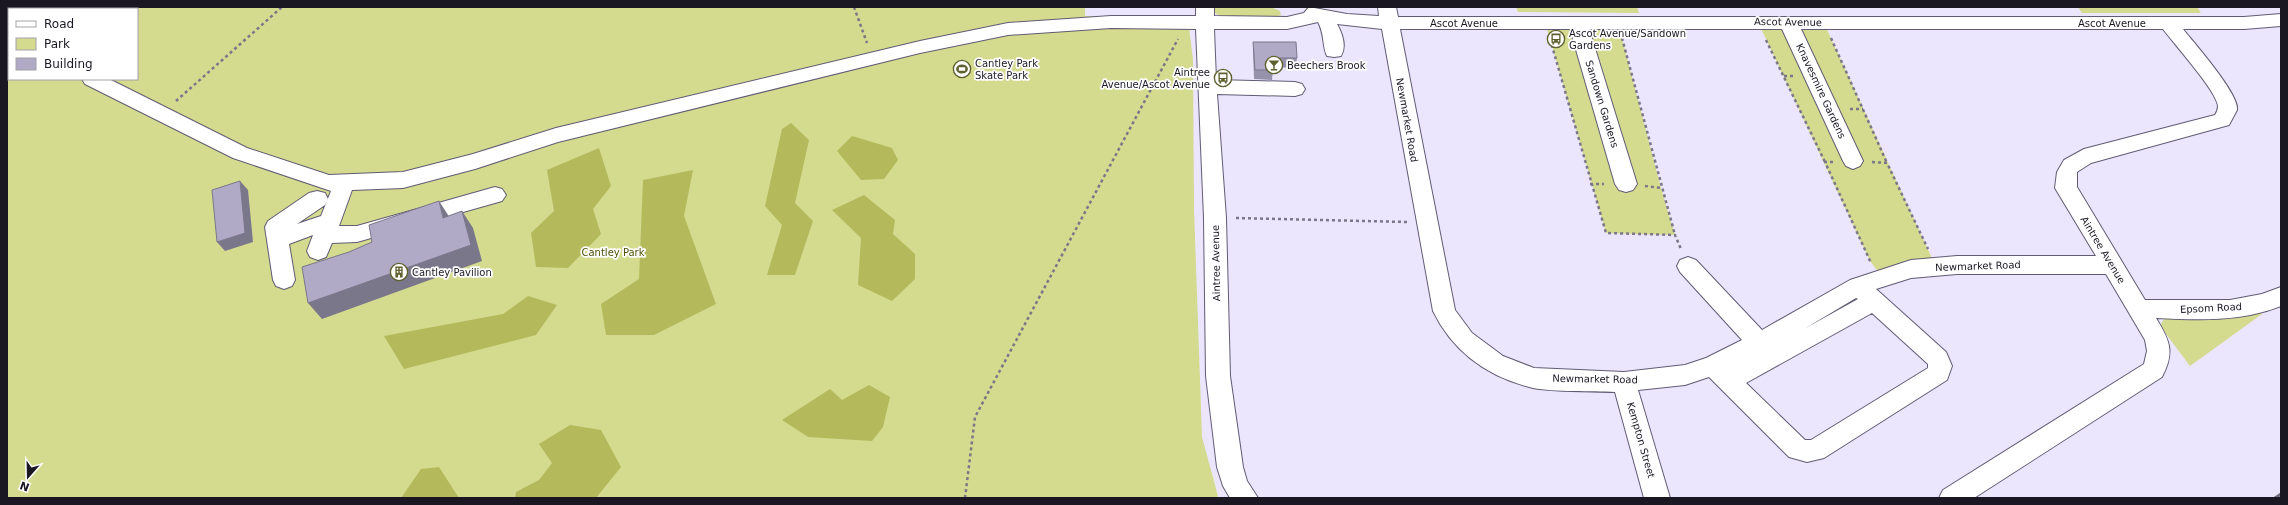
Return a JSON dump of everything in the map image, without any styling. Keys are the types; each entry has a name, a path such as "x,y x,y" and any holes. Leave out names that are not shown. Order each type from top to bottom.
{"street":[{"name":"Ascot Avenue","path":"1297,7 1323,15 1347,20 1389,15 1578,23 1618,23 1754,14 1788,22 1824,23 2244,23 2281,20"},
{"path":"94,80 240,153 328,183 403,180 475,161 556,135 1008,28 1199,18 1287,23 1323,15 1333,33 1334,51"},
{"name":"Newmarket Road","path":"1389,15 1426,222 1444,311 1452,325 1464,340 1494,363 1534,378 1624,382 1721,374 1759,342 1866,294 1882,277 1911,269 1957,265 2112,265"},
{"name":"Aintree Avenue","path":"1199,18 1207,87 1215,218 1218,376 1230,468 1236,486 1245,498"},
{"name":"Knavesmire Gardens","path":"1788,22 1853,161"},
{"name":"Sandown Gardens","path":"1578,23 1626,184"},
{"name":"Aintree Avenue","path":"1952,498 2154,370 2159,351 2156,338 2066,188 2065,174 2072,164 2084,157 2213,124 2222,120 2226,114 2228,105 2220,91 2168,23"},
{"path":"1207,87 1295,90"},
{"path":"324,235 345,182"},
{"path":"277,239 324,235 359,243 495,195"},
{"path":"284,280 276,227 317,199"},
{"path":"1688,266 1759,342"},
{"path":"1866,294 1938,359 1940,366 1940,373 1815,450 1807,451 1798,448 1721,374 1866,294"},
{"name":"Epsom Road","path":"2139,310 2229,309 2257,304 2281,296"},
{"name":"Kempton Street","path":"1624,382 1657,498"}],"path":[{"path":"162,113 282,7"},
{"path":"854,7 872,59"},
{"path":"1754,14 1825,162 1870,262 1882,277"},
{"path":"965,498 976,417 1199,18"},
{"path":"1618,23 1661,188 1676,235"},
{"path":"1824,23 1936,267"},
{"path":"1825,162 1853,161 1888,163"},
{"path":"1215,218 1426,222"}],"green space":[{"name":"Cantley Park","path":"7,7 1085,7 1085,16 1192,18 1189,27 1193,60 1194,209 1202,437 1218,496 1216,498 7,498"},
{"path":"1211,7 1271,7 1280,11 1281,15 1273,18 1224,18 1211,11"},
{"path":"1516,7 1637,7 1639,13 1518,12"},
{"path":"2078,7 2197,7 2201,13 2082,13"},
{"path":"1545,22 1618,23 1661,188 1675,235 1606,233"},
{"path":"1758,22 1824,23 1936,267 1882,277 1870,261"},
{"path":"791,123 809,140 795,203 813,221 795,275 767,275 782,225 765,206 782,129"},
{"path":"852,136 892,148 898,160 884,179 861,180 837,151"},
{"path":"599,148 611,186 593,209 601,234 568,268 536,267 531,233 554,211 547,170"},
{"path":"693,170 684,216 716,304 654,335 606,335 601,304 639,279 643,180"},
{"path":"864,195 895,220 893,234 915,254 915,279 892,301 858,285 861,238 832,210"},
{"path":"528,296 557,305 536,335 404,369 384,336 503,314"},
{"path":"2257,310 2262,314 2190,366 2160,326 2164,319 2178,315"},
{"path":"869,385 890,397 883,427 872,441 808,437 782,420 830,389 842,400"},
{"path":"570,425 601,430 621,467 596,498 515,498 516,492 539,480 552,463 539,444"},
{"path":"439,467 459,498 401,498 421,469"}],"building":[{"path":"1253,42 1296,42 1297,58 1272,58 1273,70 1255,70"},
{"path":"240,181 245,233 217,242 212,190"},
{"path":"439,201 443,218 462,211 471,245 308,303 302,267 349,252 372,242 369,225"}],"railway":[{"path":"2275,498 2281,494"}],"place":[{"name":"Ascot Avenue/Sandown Gardens","path":"1556,39"},
{"name":"Beechers Brook","path":"1274,65"},
{"name":"Cantley Park Skate Park","path":"962,69"},
{"name":"Aintree Avenue/Ascot Avenue","path":"1223,78"},
{"name":"Cantley Pavilion","path":"399,272"}]}
